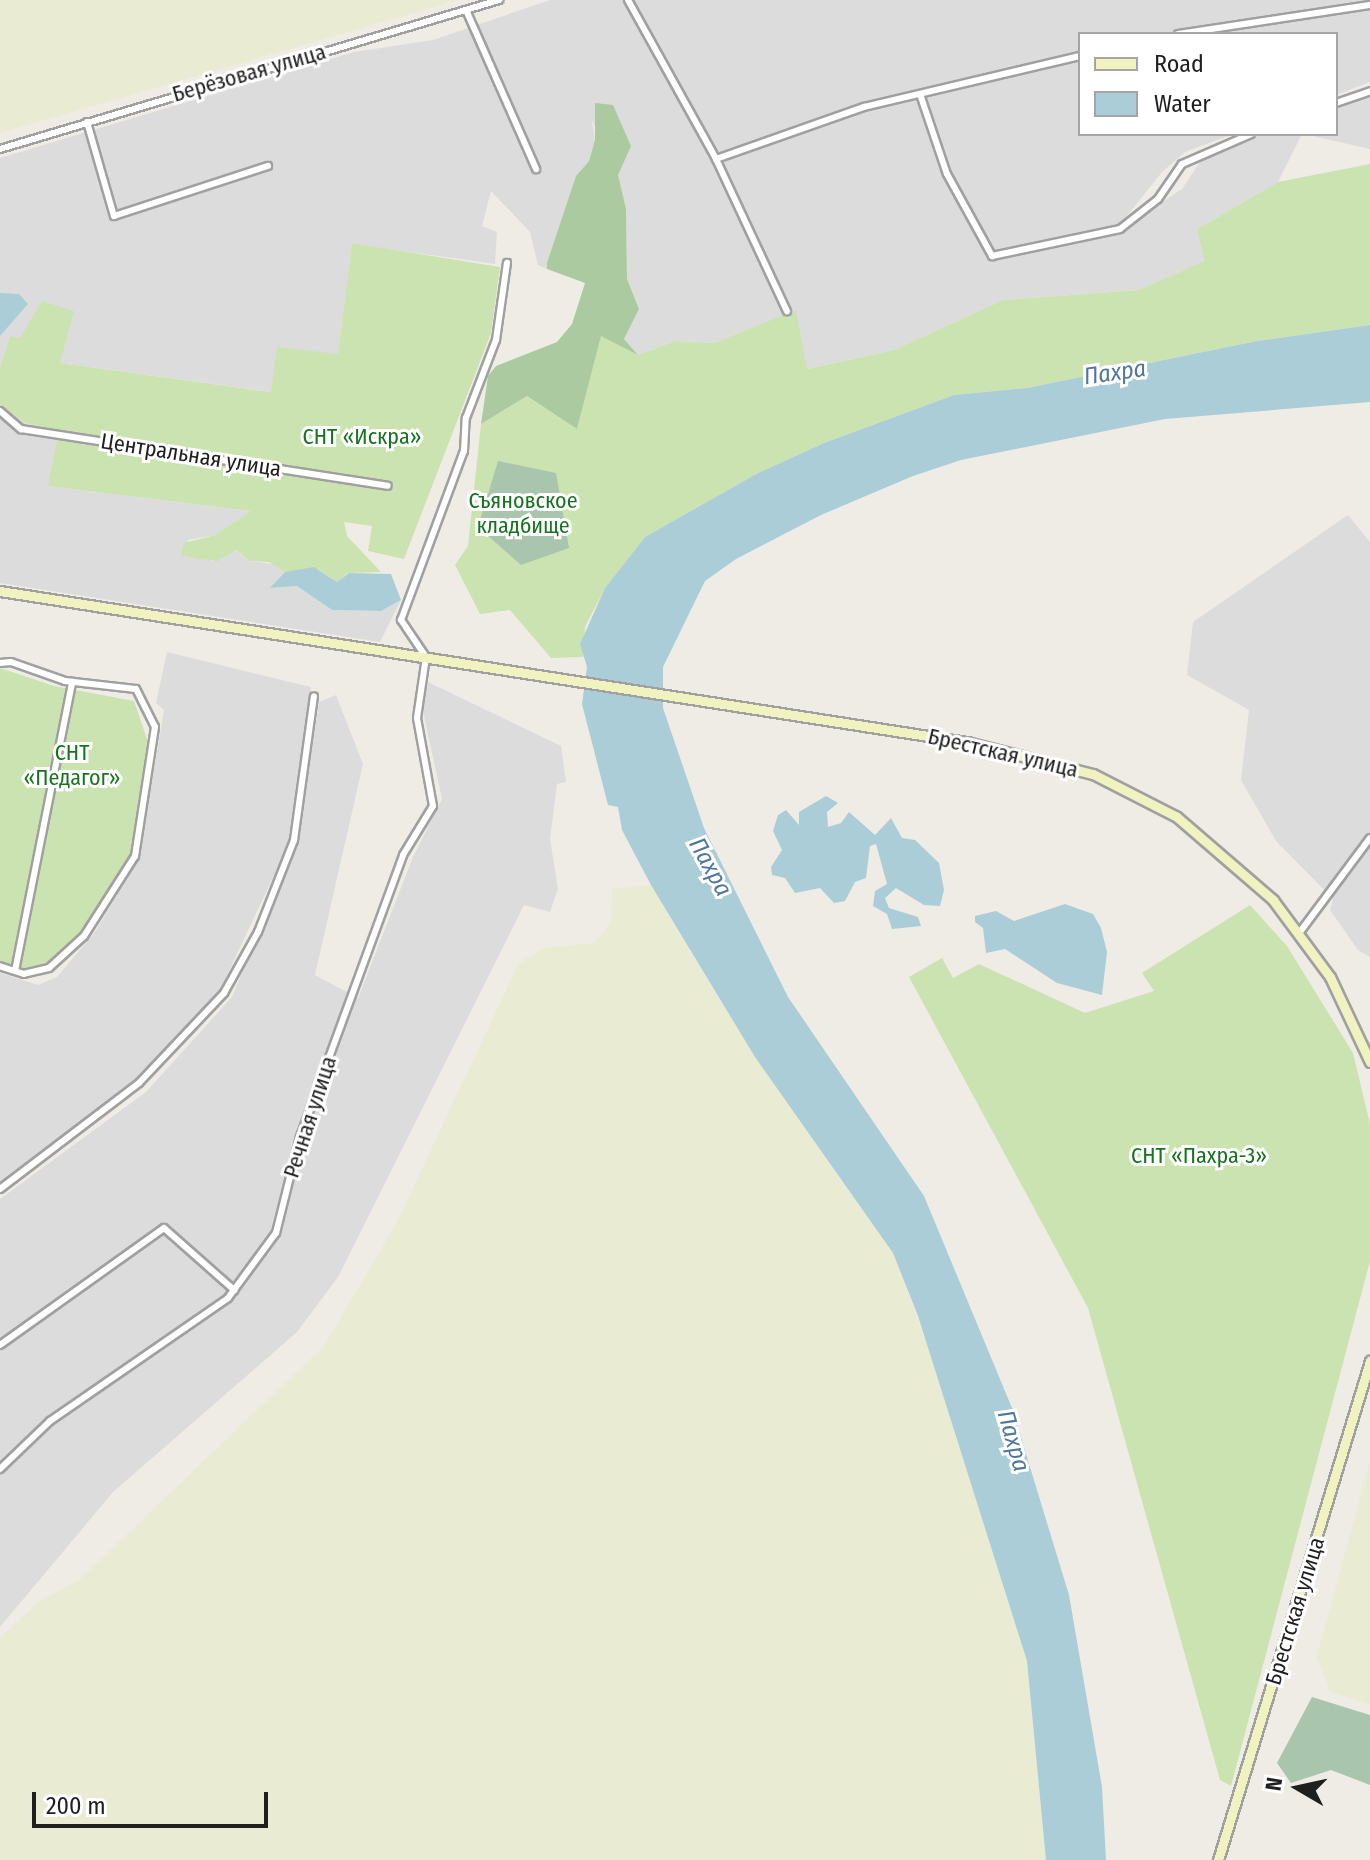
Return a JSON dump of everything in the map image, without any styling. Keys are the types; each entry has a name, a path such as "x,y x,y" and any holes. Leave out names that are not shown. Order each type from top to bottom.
{"main road":[{"name":"Брестская улица","path":"0,591 743,705 1006,749 1093,774 1152,801 1212,842 1300,932 1344,1003 1370,1062"},
{"name":"Брестская улица","path":"1218,1860 1370,1361"}],"street":[{"name":"Берёзовая улица","path":"0,149 499,0"},
{"path":"628,0 716,159 787,311"},
{"path":"1192,32 1370,5"},
{"path":"466,10 536,169"},
{"path":"1235,26 1236,32"},
{"path":"716,159 783,132 970,78 1078,56"},
{"path":"1338,102 1370,91"},
{"path":"920,94 947,174 992,256 1120,229 1158,199 1182,164 1246,136"},
{"path":"87,122 114,216 268,166"},
{"path":"426,657 401,620 464,451 466,418 496,340 507,263"},
{"name":"Центральная улица","path":"0,411 21,429 388,486"},
{"name":"Речная улица","path":"0,1469 50,1421 234,1290 276,1233 300,1137 403,855 433,806 417,718 426,657"},
{"path":"0,663 72,682 136,689 155,727 148,794 135,856 84,936 49,968 15,971 0,966"},
{"path":"15,971 72,682"},
{"path":"0,1189 139,1083 224,993 258,932 294,840 314,696"},
{"path":"1300,932 1370,838"},
{"path":"0,1345 164,1228 234,1290"}],"shaded area":[{"path":"550,0 1370,0 1370,82 1338,94 1338,32 1078,32 1078,136 1228,136 1185,152 1162,172 1111,236 1182,189 1206,153 1249,136 1301,136 1278,182 1197,229 1204,261 1139,290 1003,300 894,350 806,369 795,311 714,343 675,341 638,355 624,339 639,309 627,279 626,209 617,175 592,120 595,140 589,161 576,176 547,269 538,265 530,232 491,191 482,226 497,232 495,264 352,244 338,355 272,392 60,363 10,336 0,367 0,158 354,52 433,40"},
{"path":"1370,94 1370,149 1313,136 1338,136 1338,104"},
{"path":"0,404 25,423 59,430 49,486 251,511 215,535 188,540 185,554 213,561 235,550 250,561 274,564 285,572 271,588 297,586 332,610 381,611 401,600 380,642 0,583"},
{"path":"1348,515 1370,542 1370,957 1358,950 1330,910 1333,899 1276,841 1241,780 1249,710 1187,675 1193,622"},
{"path":"167,652 311,687 291,839 220,990 137,1080 0,1185 0,973 38,985 57,977 95,932 139,859 164,710 156,703"},
{"path":"428,682 561,746 566,782 557,784 550,839 558,889 550,912 524,905 338,1277 297,1332 113,1492 0,1627 0,1199 146,1092 232,997 298,839 319,702 336,695 363,764 315,975 358,998 413,857 442,799 423,711"}],"green space":[{"path":"0,0 459,0 0,133"},
{"path":"595,103 613,105 631,146 618,175 626,209 627,279 639,309 624,339 638,355 601,336 577,429 527,396 481,424 488,376 496,366 557,342 572,324 585,283 547,269 547,263 576,176 589,161 595,140"},
{"path":"1370,164 1370,325 1257,341 1027,388 954,395 824,443 758,473 645,537 605,588 585,627 583,657 551,658 510,610 480,614 455,565 468,546 481,424 527,396 577,429 601,335 638,355 675,341 714,343 796,310 807,369 894,350 1003,300 1139,290 1204,261 1197,229 1278,182"},
{"name":"СНТ «Искра»","path":"352,243 500,267 491,333 404,559 368,551 372,526 344,522 347,536 381,572 348,573 337,582 318,569 285,572 269,562 250,561 236,550 218,561 199,559 181,555 184,543 215,535 251,511 48,486 59,430 25,423 0,404 0,367 10,336 20,338 42,301 74,311 60,363 271,392 277,347 338,354"},
{"name":"Съяновское кладбище","path":"498,461 556,473 569,548 521,565 478,527"},
{"name":"СНТ «Педагог»","path":"0,668 54,686 134,701 149,745 132,856 83,932 49,964 24,969 0,962"},
{"path":"651,885 755,1057 893,1253 948,1400 1027,1661 1046,1860 0,1860 0,1638 37,1603 79,1580 324,1346 397,1222 519,963 544,948 595,943 611,921 612,889"},
{"name":"СНТ «Пахра-3»","path":"1250,905 1287,946 1353,1053 1370,1124 1370,1261 1231,1786 1220,1780 1088,1308 909,977 942,958 953,978 979,964 1085,1013 1154,991 1142,973"},
{"path":"1370,1462 1370,1704 1330,1692 1317,1656"},
{"path":"1312,1697 1370,1715 1370,1785 1331,1770 1291,1783 1277,1763"}],"water":[{"path":"0,293 19,294 28,304 0,336"},
{"name":"Пахра","path":"1370,325 1370,402 1165,419 961,460 913,476 821,515 736,559 705,581 663,667 663,708 704,828 788,997 924,1196 1012,1408 1069,1595 1102,1787 1106,1860 1046,1860 1027,1661 918,1316 893,1253 755,1057 651,885 622,830 618,807 608,805 582,704 587,667 580,644 605,588 645,537 758,473 824,443 954,395 1027,388 1257,341"},
{"path":"314,567 337,582 349,573 391,574 401,600 381,611 332,610 297,586 270,588 285,572"},
{"path":"826,796 838,803 827,812 828,827 841,823 849,812 875,835 891,818 902,838 915,840 939,863 944,890 940,906 924,905 896,888 885,898 889,908 918,917 921,926 892,929 887,914 873,906 875,891 887,884 876,844 870,846 866,878 855,882 845,901 834,903 820,888 795,893 785,878 772,875 771,867 782,850 773,831 778,815 786,810 799,825 799,812"},
{"path":"1065,904 1093,914 1101,928 1107,952 1102,995 1057,983 1005,949 986,953 983,928 975,922 975,916 996,911 1014,921"}]}
